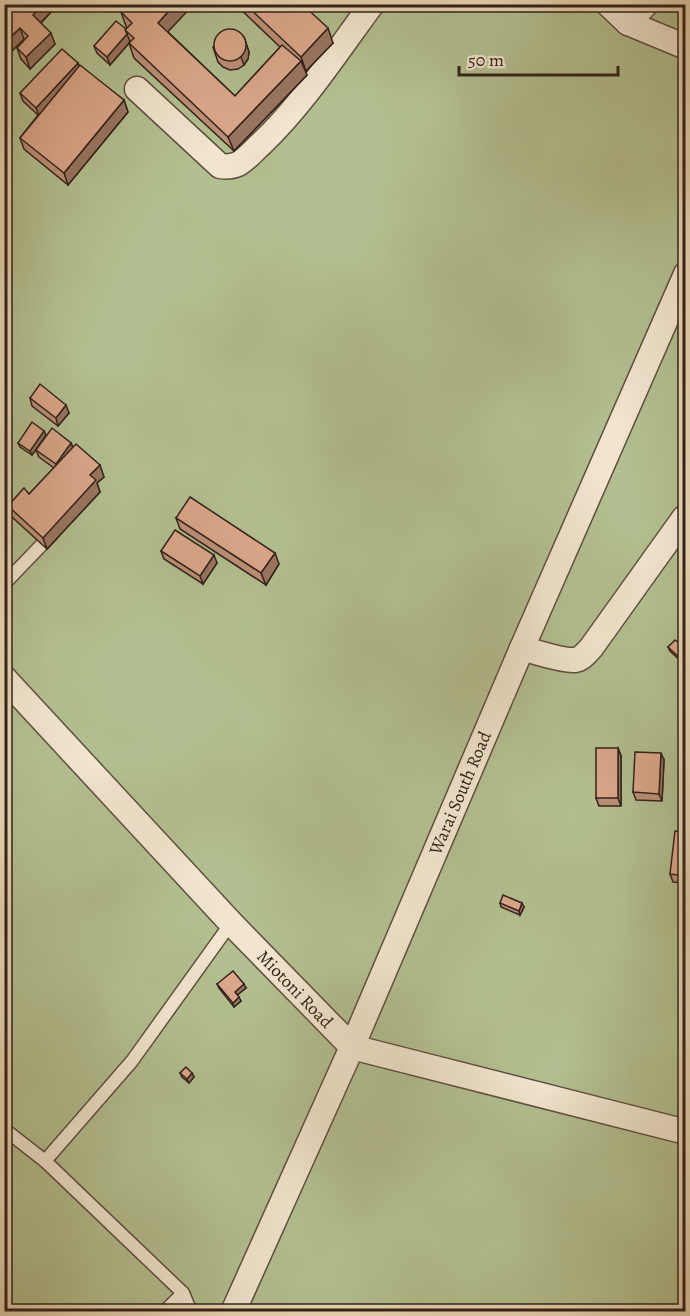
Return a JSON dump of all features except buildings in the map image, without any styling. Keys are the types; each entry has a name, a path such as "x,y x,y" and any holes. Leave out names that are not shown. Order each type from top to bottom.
{"street":[{"path":"137,89 220,166 236,165 278,128 372,4"},
{"path":"608,4 628,23 686,47"},
{"path":"628,23 646,4"},
{"name":"Warai South Road","path":"233,1311 352,1047 522,648 686,274"},
{"path":"522,648 567,659 575,660 581,657 591,648 684,518"},
{"name":"Miotoni Road","path":"4,678 231,923 352,1047"},
{"path":"352,1047 686,1132"}],"lane":[{"path":"4,584 58,527"},
{"path":"45,1161 132,1061 231,923"},
{"path":"4,1129 45,1161 183,1293 191,1311"},
{"path":"164,1311 183,1293"}],"green space":[{"path":"5,5 685,5 685,1311 5,1312"}]}
